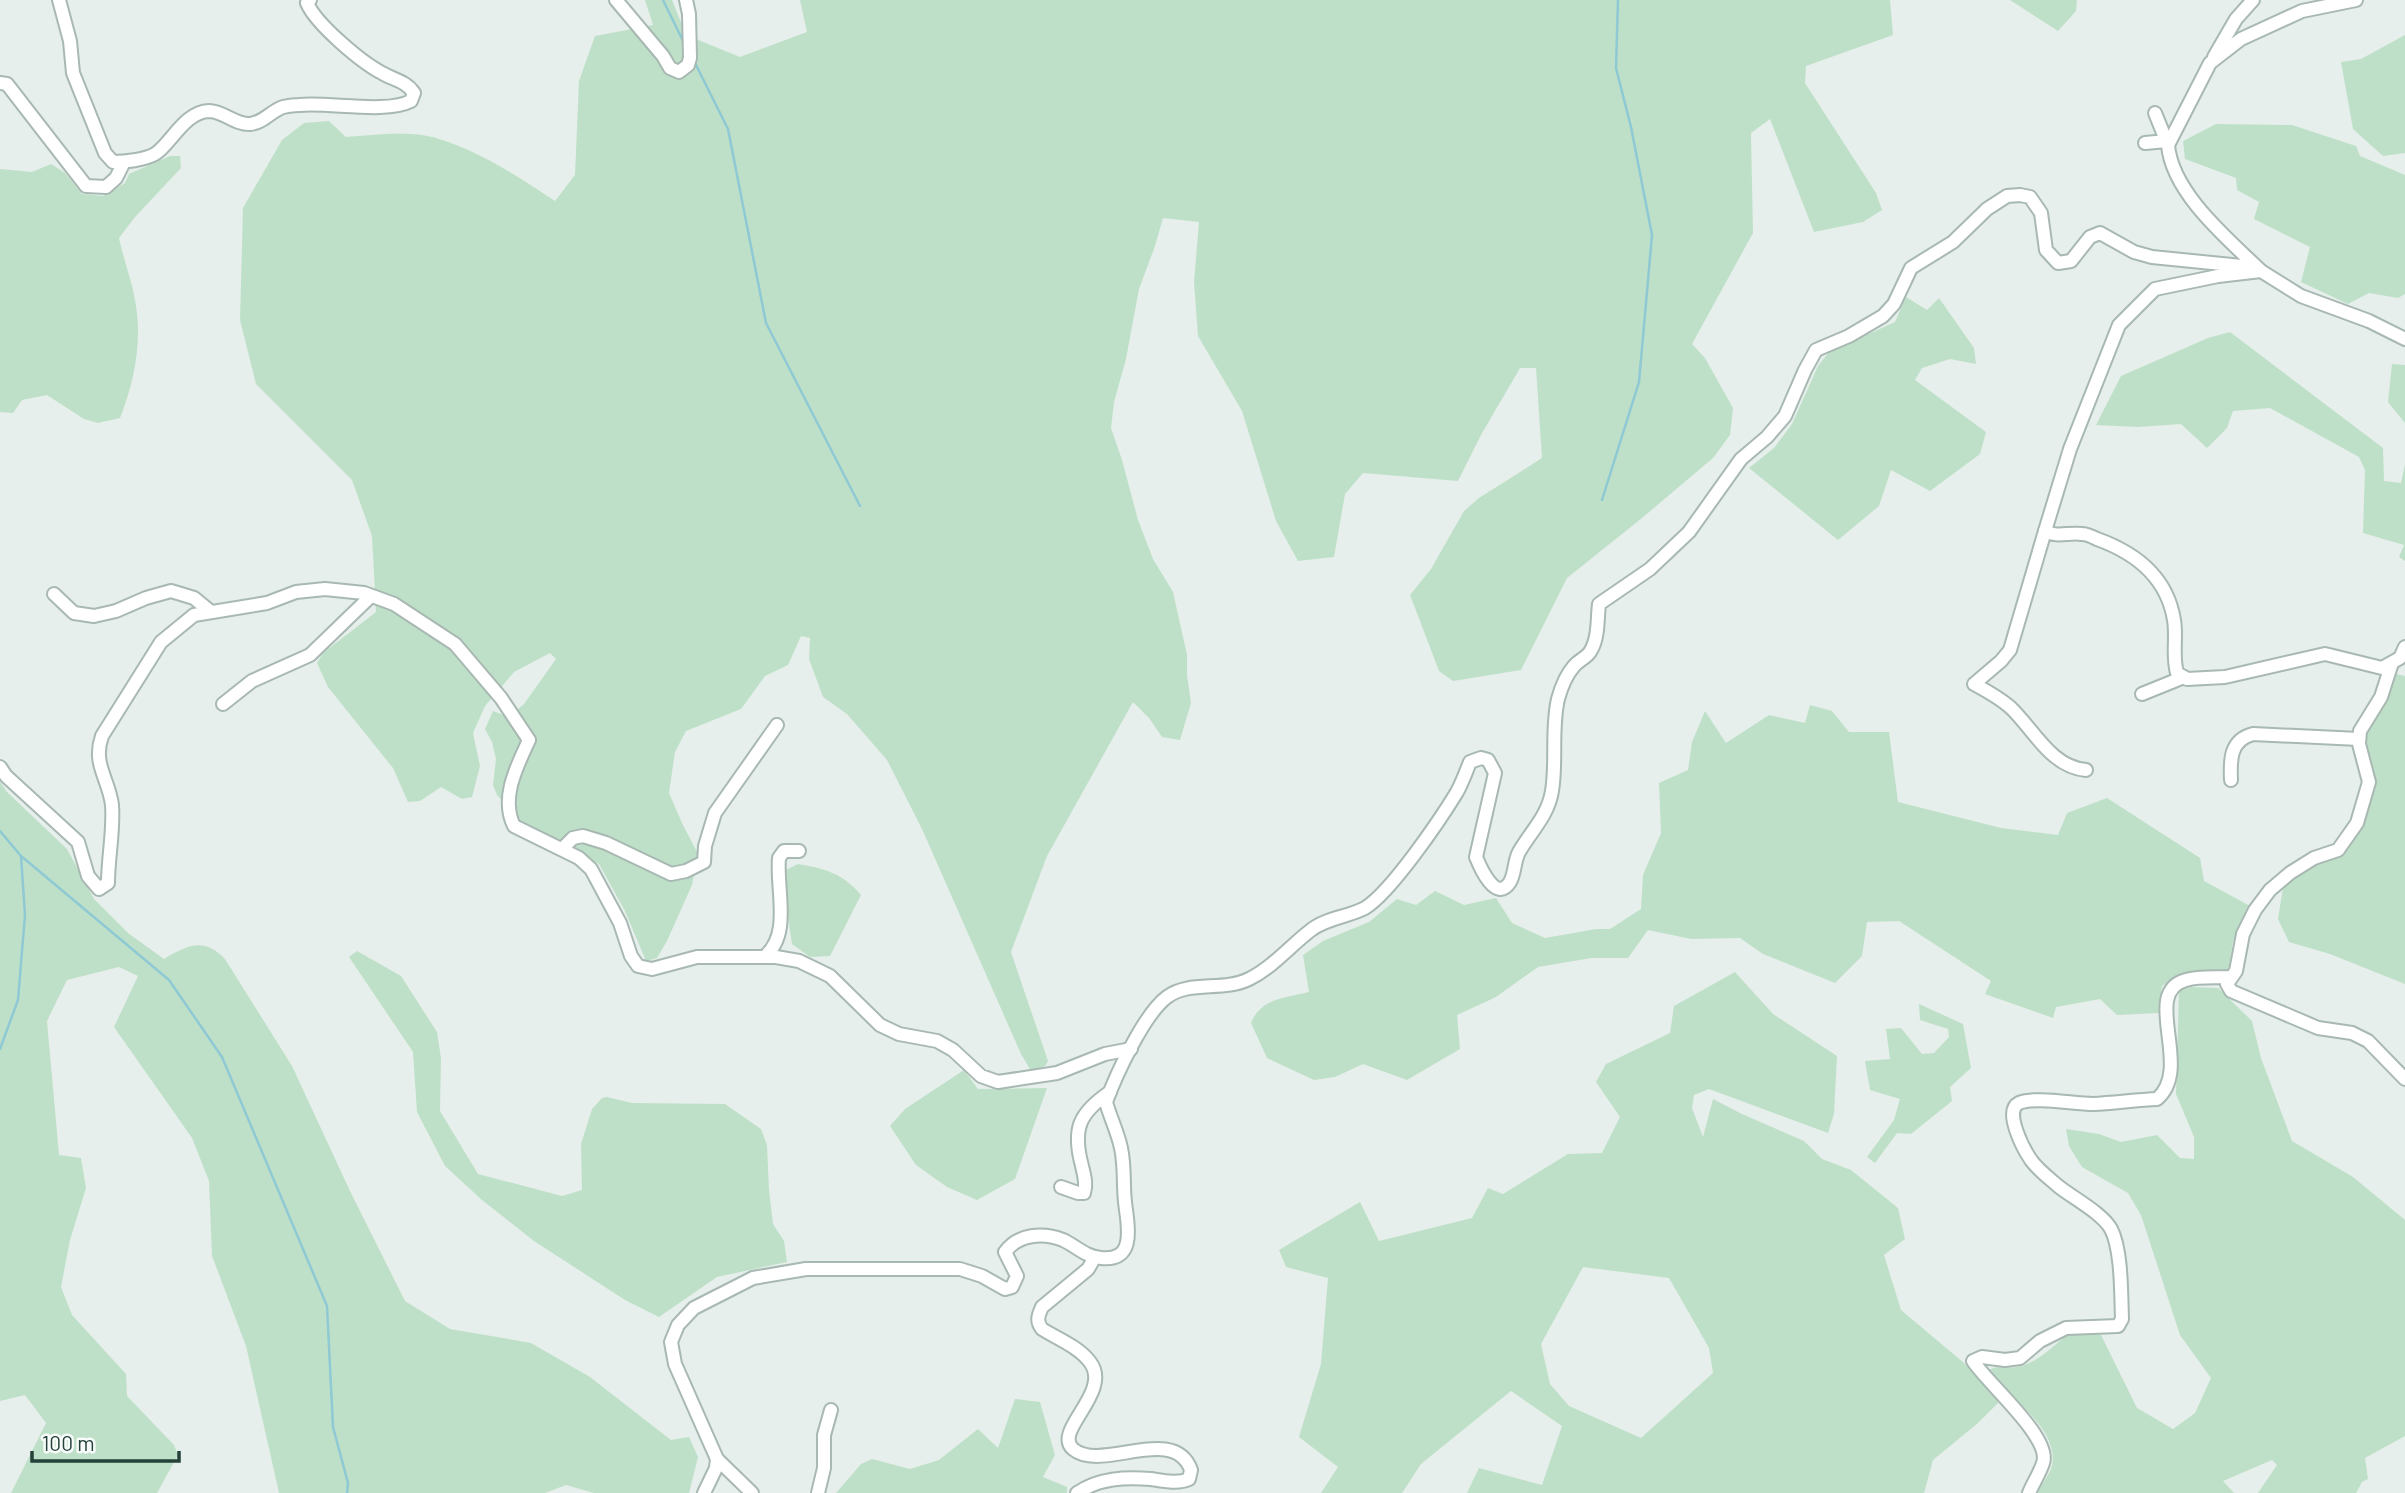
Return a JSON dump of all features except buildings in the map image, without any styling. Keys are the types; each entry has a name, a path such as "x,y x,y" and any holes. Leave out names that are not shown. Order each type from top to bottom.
{"street":[{"path":"59,0 74,73 100,142 113,162 124,162 156,153 178,128 208,111 248,124 262,120 282,107 402,106 411,101 414,93 409,85 383,74 359,59 312,14 307,3 310,0"},
{"path":"616,0 670,68 679,72 688,65 690,58 690,14 686,0"},
{"path":"2167,143 2236,19 2253,0"},
{"path":"2210,63 2241,40 2302,12 2356,0"},
{"path":"0,83 7,84 86,186 106,187 116,178 124,162"},
{"path":"2155,113 2175,174 2190,195 2261,271 2301,296 2370,321 2405,339"},
{"path":"2145,143 2167,143"},
{"path":"752,1493 717,1459 675,1364 671,1342 678,1325 694,1308 753,1278 806,1269 961,1269 982,1276 1005,1289 1012,1287 1017,1276 1005,1252 1010,1244 1023,1236 1062,1240 1095,1256 1111,1258 1123,1252 1128,1242 1129,1220 1125,1204 1121,1146 1106,1102 1158,1004 1179,989 1230,985 1247,980 1313,928 1367,907 1388,888 1416,849 1458,789 1470,762 1481,758 1488,760 1495,773 1476,847 1476,857 1491,886 1498,889 1511,882 1520,850 1547,811 1553,788 1558,702 1562,686 1574,666 1588,655 1595,643 1599,604 1650,569 1689,532 1741,459 1767,437 1785,416 1816,350 1883,316 1894,304 1911,268 1953,242 1987,209 2007,196 2021,195 2030,197 2041,213 2046,250 2058,263 2070,261 2090,237 2099,233 2134,252 2151,257 2242,266 2261,271"},
{"path":"2086,770 2067,766 2052,755 2011,708 1998,697 1973,684 2010,650 2070,449 2119,325 2155,289 2217,276 2261,271"},
{"path":"2045,531 2053,535 2083,534 2121,547 2154,573 2170,601 2175,622 2174,661 2177,673 2184,677"},
{"path":"0,766 6,776 78,842 88,876 99,889 108,883 112,805 98,756 102,736 162,642 194,615 267,603 296,592 325,589 371,596 394,604 455,644 507,706 529,740 515,767 509,804 509,816 514,826 579,858 591,869 620,923 631,956 638,966 652,969 697,957 764,957 799,961 830,976 880,1025 899,1034 937,1041 953,1050 981,1076 998,1082 1057,1073 1105,1054 1132,1049"},
{"path":"54,594 74,613 94,616 171,591 194,598 211,612"},
{"path":"223,704 252,681 310,655 371,596"},
{"path":"2142,694 2184,677 2225,677 2325,654 2382,668 2400,658 2405,647"},
{"path":"2392,663 2381,697 2360,731 2359,739 2369,782 2357,823 2338,850 2314,858 2270,890 2255,910 2243,934 2236,971 2227,984 2231,991 2318,1028 2352,1033 2368,1041 2405,1079"},
{"path":"562,849 573,838 583,836 606,843 671,874 686,871 704,862 705,846 715,813 777,725"},
{"path":"2231,780 2230,760 2242,737 2253,734 2359,739"},
{"path":"764,957 773,950 779,935 779,858 784,852 799,851"},
{"path":"2029,1493 2044,1462 2043,1446 2034,1431 1983,1377 1973,1361 1982,1357 2005,1360 2020,1358 2040,1341 2066,1328 2118,1325 2122,1319 2112,1230 2104,1220 2059,1187 2031,1161 2014,1125 2014,1107 2018,1103 2032,1100 2096,1104 2157,1099 2171,1078 2172,1052 2168,1040 2166,1010 2172,988 2185,980 2230,977"},
{"path":"1061,1187 1078,1193 1084,1192 1086,1186 1078,1152 1077,1133 1085,1112 1110,1091"},
{"path":"1077,1493 1100,1480 1140,1478 1182,1483 1189,1479 1191,1470 1184,1458 1163,1449 1140,1449 1107,1457 1085,1455 1074,1450 1068,1443 1068,1433 1090,1399 1095,1382 1092,1364 1076,1348 1042,1329 1038,1325 1038,1316 1042,1307 1088,1269 1095,1256"},
{"path":"818,1493 824,1468 824,1435 831,1410"},
{"path":"704,1493 716,1468 717,1459"}],"green space":[{"path":"645,0 672,0 686,35 740,57 807,32 800,0 1890,0 1893,35 1806,66 1805,83 1876,193 1882,210 1863,222 1814,232 1770,119 1751,133 1753,233 1692,344 1705,358 1733,408 1730,435 1713,458 1567,578 1521,670 1453,681 1439,671 1410,595 1431,569 1464,511 1479,498 1542,458 1536,368 1520,368 1458,481 1363,473 1345,494 1334,557 1298,561 1276,521 1242,411 1198,336 1194,282 1199,222 1163,218 1139,289 1126,359 1114,402 1111,428 1138,520 1153,559 1173,592 1187,655 1191,703 1180,740 1162,737 1149,718 1133,702 1047,856 1011,952 1048,1061 1045,1066 1031,1071 1021,1054 922,829 887,760 847,714 823,697 809,659 810,638 801,636 788,665 765,676 741,709 686,731 675,752 669,793 698,854 692,885 667,941 657,958 646,961 625,911 599,864 522,824 497,795 493,785 496,759 485,729 493,711 509,717 524,704 556,659 550,653 514,672 485,706 473,733 480,766 472,797 462,799 441,787 420,801 408,802 393,768 328,687 317,663 323,653 376,612 372,536 352,480 256,384 240,320 243,208 282,140 304,123 329,121 346,137 417,135 455,144 499,166 555,201 575,175 579,81 595,36 653,25"},
{"path":"2010,0 2077,0 2076,11 2058,31"},
{"path":"2405,35 2405,153 2383,156 2353,129 2341,62 2361,59"},
{"path":"2216,124 2292,125 2356,146 2360,156 2405,175 2405,294 2398,298 2369,293 2348,304 2301,282 2310,247 2254,219 2259,202 2237,190 2236,178 2185,159 2183,141"},
{"path":"170,156 180,156 181,168 119,238 138,320 133,377 120,418 98,423 84,419 47,395 22,400 13,413 0,412 0,169 32,172 51,164 65,173 82,194 103,196 125,183 129,174"},
{"path":"1906,297 1927,310 1939,298 1974,348 1976,364 1950,359 1922,368 1915,380 1986,432 1980,454 1930,491 1891,470 1879,506 1838,540 1749,468 1774,448 1792,424 1818,366 1829,352 1895,322"},
{"path":"2230,332 2383,448 2384,481 2401,483 2405,464 2405,561 2399,557 2404,545 2363,533 2365,470 2359,457 2270,408 2233,411 2227,428 2207,448 2181,424 2138,427 2096,425 2121,376 2208,338"},
{"path":"2392,364 2405,365 2405,423 2388,402"},
{"path":"2396,674 2405,676 2405,984 2330,954 2289,942 2278,919 2283,888 2312,865 2341,853 2372,787 2362,740"},
{"path":"1810,705 1832,711 1849,732 1889,732 1898,802 2001,828 2058,835 2067,813 2107,798 2200,858 2204,881 2250,906 2233,941 2228,972 2176,976 2162,986 2159,1013 2117,1015 2100,999 2056,1007 2053,1018 1985,994 1991,981 1899,921 1867,922 1862,956 1835,983 1763,954 1740,938 1691,939 1648,930 1628,958 1591,958 1538,967 1496,997 1457,1015 1460,1049 1407,1080 1363,1064 1335,1077 1314,1080 1267,1058 1251,1023 1267,1004 1309,992 1303,955 1323,941 1369,922 1397,899 1416,905 1435,891 1464,905 1496,898 1512,923 1545,938 1610,929 1641,909 1643,875 1661,833 1659,783 1688,770 1692,742 1705,711 1726,743 1769,715 1805,723"},
{"path":"0,782 7,792 67,849 94,899 128,933 164,959 196,945 210,948 225,959 292,1066 405,1301 450,1329 531,1343 590,1377 671,1440 689,1437 698,1457 689,1493 594,1493 566,1485 545,1493 279,1493 246,1346 212,1256 209,1181 192,1138 114,1027 138,976 119,967 67,980 47,1021 59,1155 81,1158 86,1188 70,1240 61,1287 72,1315 126,1374 127,1396 174,1445 178,1455 157,1493 11,1493 46,1423 25,1395 0,1401"},
{"path":"798,864 833,873 861,895 830,956 810,957 792,944 787,910 786,870"},
{"path":"357,951 401,976 437,1032 441,1058 440,1111 478,1174 562,1196 582,1190 581,1144 592,1109 602,1098 632,1103 725,1104 761,1129 767,1145 773,1224 784,1241 787,1262 717,1277 659,1317 625,1300 534,1241 482,1200 445,1166 417,1112 413,1052 349,957"},
{"path":"1735,972 1773,1014 1837,1056 1834,1114 1828,1133 1709,1089 1694,1095 1692,1108 1703,1137 1713,1099 1804,1141 1822,1159 1851,1170 1898,1208 1905,1239 1884,1255 1901,1310 1964,1363 1999,1402 1933,1460 1924,1493 1467,1493 1479,1468 1542,1485 1562,1426 1511,1391 1421,1464 1402,1493 1321,1493 1338,1467 1299,1437 1321,1364 1328,1278 1286,1267 1279,1250 1360,1202 1379,1241 1472,1218 1488,1188 1503,1194 1568,1154 1602,1153 1620,1117 1596,1082 1606,1064 1670,1033 1674,1006","holes":["1583,1267 1669,1278 1709,1348 1713,1373 1641,1438 1569,1406 1550,1384 1541,1344"]},
{"path":"2191,987 2218,988 2252,1021 2261,1058 2292,1141 2353,1177 2405,1220 2405,1436 2365,1458 2368,1479 2362,1482 2356,1493 2258,1493 2277,1465 2272,1460 2223,1481 2234,1493 2038,1493 2051,1469 2053,1456 2050,1442 2033,1417 1990,1377 1989,1370 1993,1368 2016,1367 2031,1362 2069,1333 2101,1335 2137,1408 2173,1429 2195,1413 2211,1378 2180,1335 2141,1215 2128,1193 2082,1167 2069,1146 2066,1129 2099,1134 2121,1142 2157,1135 2180,1158 2194,1159 2194,1137 2176,1094 2179,991"},
{"path":"1919,1004 1963,1024 1971,1068 1950,1087 1952,1101 1911,1134 1897,1133 1875,1163 1867,1157 1894,1120 1900,1099 1870,1090 1865,1061 1890,1059 1886,1029 1901,1028 1922,1054 1934,1053 1949,1037 1948,1029 1920,1020"},
{"path":"964,1070 978,1089 1047,1088 1015,1179 977,1200 947,1187 916,1165 890,1126 905,1109"},
{"path":"1015,1399 1040,1402 1055,1455 1043,1477 1067,1487 1067,1493 836,1493 861,1464 872,1459 910,1469 939,1460 978,1429 998,1448"}],"waterway":[{"path":"663,0 684,43"},
{"path":"1602,500 1639,382 1652,235 1631,127 1616,68 1618,0"},
{"path":"694,61 728,129 766,323 860,506"},
{"path":"0,831 21,856 25,915 18,1000 0,1049"},
{"path":"21,856 169,980 222,1057 327,1306 333,1427 348,1483 347,1493"}]}
